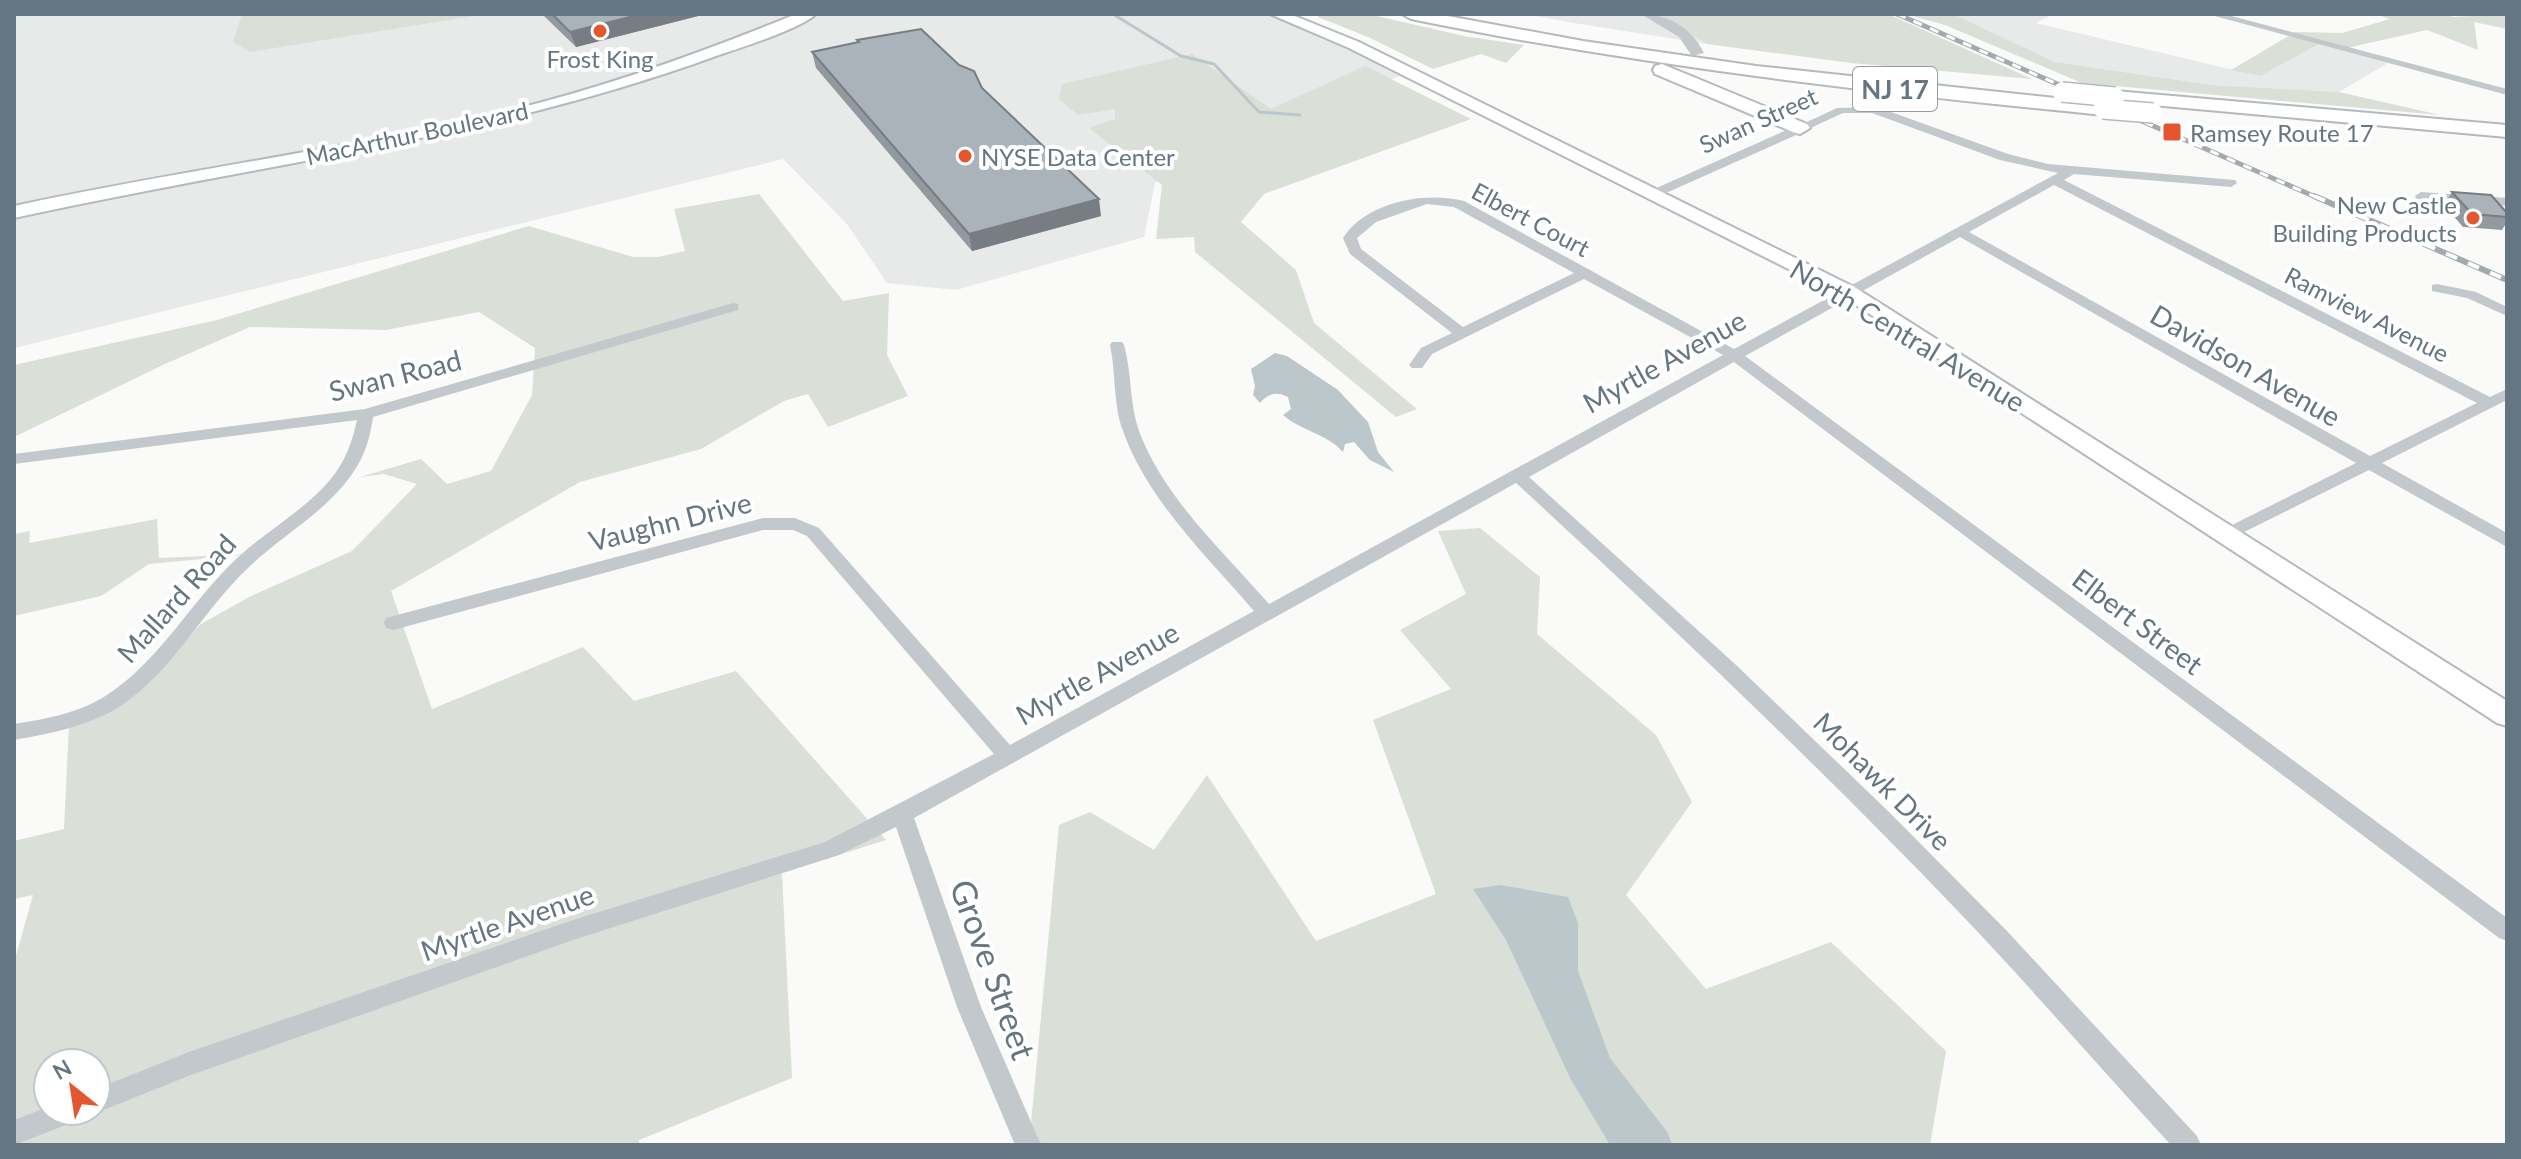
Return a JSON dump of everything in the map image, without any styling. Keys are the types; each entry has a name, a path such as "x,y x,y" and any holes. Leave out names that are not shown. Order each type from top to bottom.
{"highway":[{"name":"NJ 17","path":"1411,14 1586,48 1807,79 2109,103 2507,128"},
{"name":"NJ 17","path":"1468,14 1697,53 1864,74 2062,92 2153,113 2507,145"},
{"path":"1586,48 1656,68 1800,128"},
{"path":"1723,94 1718,86 1728,81 1807,79"}],"main road":[{"name":"MacArthur Boulevard","path":"14,212 200,176 499,105 680,53 780,14"},
{"name":"MacArthur Boulevard","path":"14,199 466,125 576,97 694,60 809,14"},
{"name":"North Central Avenue","path":"1277,14 1354,45 1849,292 2507,715"}],"street":[{"path":"1647,14 1679,31 1697,49 1697,53"},
{"path":"2212,14 2507,92"},
{"name":"Swan Street","path":"1651,194 1841,110 1873,109 2062,175"},
{"path":"2062,175 2231,183"},
{"name":"Myrtle Avenue","path":"112,1095 189,1064 573,930 831,849 1008,756 2062,175"},
{"name":"Ramview Avenue","path":"2062,175 2488,402"},
{"path":"2421,196 2507,202"},
{"name":"Elbert Court","path":"1461,333 1355,251 1350,238 1356,227 1417,202 1450,202 1466,207 1735,356"},
{"name":"Davidson Avenue","path":"1960,232 2507,541"},
{"path":"1417,365 1426,351 1587,272"},
{"path":"2437,288 2471,295 2507,312"},
{"name":"Swan Road","path":"14,459 366,414 733,307"},
{"path":"1117,345 1124,369 1130,428 1145,464 1267,614"},
{"name":"Elbert Street","path":"1735,356 2507,931"},
{"path":"2226,535 2507,394"},
{"name":"Mallard Road","path":"14,732 74,719 98,709 149,673 231,574 318,501 345,473 362,440 366,414"},
{"name":"Mohawk Drive","path":"1518,476 1717,656 1923,859 2082,1026 2188,1145"},
{"name":"Vaughn Drive","path":"393,623 763,524 795,524 813,532 1008,756"},
{"name":"Grove Street","path":"902,814 969,1007 1028,1145"}],"shaded area":[{"path":"14,14 1279,14 1407,72 1308,120 1155,183 1144,237 956,290 887,283 847,224 783,159 14,348"},
{"path":"242,14 486,14 250,52 233,42"},
{"path":"1320,14 1368,14 1464,36 1524,45 1506,63 1481,54 1433,69 1318,17"},
{"path":"1525,14 1657,14 1707,44 1574,23"},
{"path":"1657,14 1888,14 2032,79 1851,63 1707,44"},
{"path":"1905,14 1953,14 2055,62 2213,85 2339,92 2440,115 2082,83 1945,25"},
{"path":"1953,14 2054,14 2036,23 2259,76 2321,43 2388,63 2339,92 2213,85 2055,62"},
{"path":"2375,14 2440,14 2454,17 2507,14 2507,29 2474,22 2478,50 2427,30 2342,49 2321,43 2260,76 2231,70 2295,32 2342,33 2390,19"},
{"path":"1192,54 1271,109 1365,66 1471,119 1264,194 1241,222 1296,270 1314,323 1417,409 1396,417 1195,252 1194,237 1156,239 1162,185 1089,128 1115,119 1115,109 1078,115 1059,99 1062,84"},
{"path":"759,194 843,301 889,293 887,355 908,396 828,427 808,394 784,401 701,449 580,482 391,591 432,709 583,647 634,701 736,671 886,840 782,873 792,1078 639,1140 639,1145 14,1145 14,963 33,895 14,899 14,841 64,829 69,726 131,694 201,624 251,596 352,551 417,484 384,474 360,477 421,459 447,484 491,471 532,395 535,348 479,312 386,330 250,327 14,437 14,365 217,320 529,226 633,257 658,257 685,251 674,209"},
{"path":"1275,353 1287,356 1338,390 1368,422 1378,452 1394,472 1370,460 1354,442 1345,444 1343,452 1329,440 1290,420 1283,415 1291,409 1288,397 1273,394 1260,403 1253,395 1255,386 1251,369"},
{"path":"157,519 159,558 253,554 149,564 101,596 14,616 14,534 30,531 29,543"},
{"path":"1480,528 1540,577 1537,634 1656,735 1692,802 1626,895 1706,989 1831,942 1946,1051 1930,1145 1029,1145 1059,825 1090,812 1154,850 1207,775 1316,941 1436,894 1373,720 1451,689 1400,630 1466,594 1438,531"},
{"path":"1500,885 1568,897 1578,923 1578,971 1610,1058 1668,1133 1672,1145 1610,1145 1570,1078 1506,940 1473,889"}],"building":[{"path":"552,14 642,14 570,32"},
{"name":"NYSE Data Center","path":"921,29 959,65 974,71 982,88 1099,199 969,234 812,52 859,42 857,40"},
{"path":"2452,192 2491,195 2507,217 2472,214"}],"waterway":[{"path":"1113,14 1181,56 1214,64 1259,112 1300,115"}],"railway":[{"path":"1897,14 2318,198"},
{"path":"2314,196 2507,280"}],"place":[{"name":"Frost King","path":"600,31"},
{"name":"Ramsey Route 17","path":"2172,132"},
{"name":"NYSE Data Center","path":"965,156"},
{"name":"New Castle Building Products","path":"2473,218"}]}
